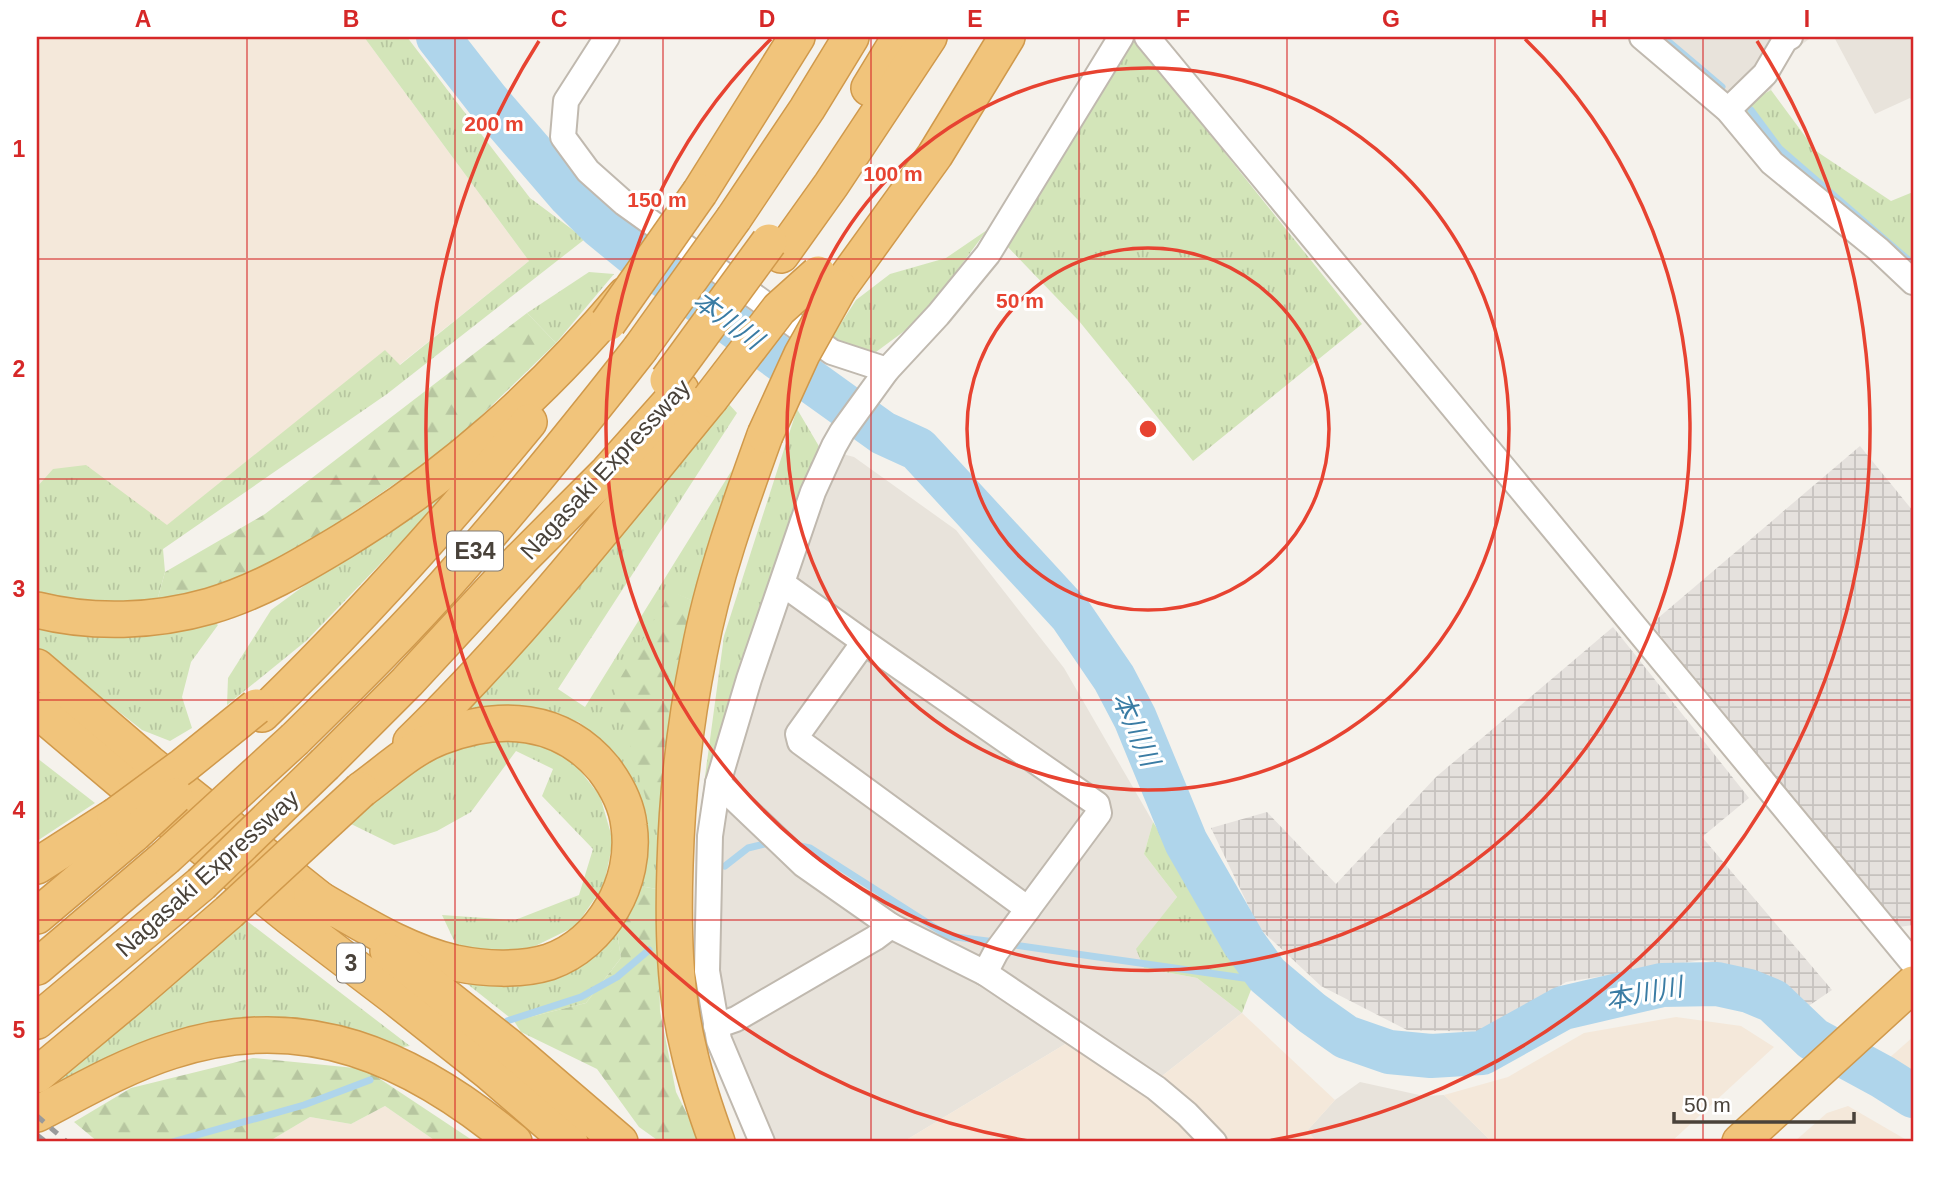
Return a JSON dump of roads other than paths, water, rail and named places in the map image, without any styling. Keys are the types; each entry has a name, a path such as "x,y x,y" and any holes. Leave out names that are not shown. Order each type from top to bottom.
{"highway":[{"path":"37,866 126,812 183,766 259,711 358,618 470,494 606,322 700,192 797,37"},
{"name":"Nagasaki Expressway","path":"37,967 165,858 295,739 380,655 460,568 551,462 640,349 734,218 807,109 851,37"},
{"path":"37,1075 229,912 361,790 443,711 537,608 686,390 775,248 900,37"},
{"path":"775,248 838,174 929,37"},
{"path":"717,1142 688,1048 675,948 676,836 689,712 699,652 730,536 765,435 802,354 829,281 917,180 1007,37"},
{"path":"686,390 779,309 829,281"},
{"path":"37,611 96,619 170,615 209,606 282,577 361,530 459,460 540,389 606,322"},
{"name":"Nagasaki Expressway","path":"37,1021 201,884 325,764 686,390"},
{"name":"3","path":"37,667 149,763 312,895 413,970 508,1046 620,1142"},
{"name":"3","path":"37,710 126,812 292,919 489,1072 570,1142"},
{"path":"312,895 393,940 427,955 467,965 521,968 550,961 575,948 596,930 613,907 625,881 629,826 622,800 611,778 595,758 576,742 551,730 521,723 494,723 466,729 438,738 411,753 361,790"},
{"path":"37,730 126,812"},
{"path":"37,916 126,812"},
{"path":"1740,1142 1913,984"},
{"path":"47,1109 121,1070 172,1051 235,1037 299,1036 334,1042 396,1064 461,1101 514,1142"}],"street":[{"path":"607,37 566,101 563,137 588,171 624,203 832,352 881,378"},
{"path":"762,1142 719,1040 707,971 710,836 718,783 749,679 813,492 842,432 881,378 988,254 1121,37"},
{"path":"1147,37 1913,962"},
{"path":"1642,37 1728,110 1772,163 1878,249 1913,282"},
{"path":"1728,110 1765,74 1785,40 1790,37"},
{"path":"783,584 1097,804 1099,813 990,963"},
{"path":"864,642 798,734 800,742 1028,909"},
{"path":"718,783 804,866 891,926 990,963 1156,1088 1214,1142"},
{"path":"716,1026 736,1020 891,926"}],"waterway":[{"name":"本川川","path":"438,37 488,101 570,196 600,226 638,257 883,433 918,449 1071,615 1114,678 1135,718 1186,842 1244,943 1267,975 1312,1013 1346,1037 1389,1052 1431,1056 1482,1053 1563,1008 1662,985 1717,984 1749,991 1773,1001 1813,1039 1913,1096"},
{"path":"1663,37 1722,87"},
{"path":"1751,110 1780,149 1913,264"},
{"path":"725,866 748,848 773,842"},
{"path":"795,845 810,848 948,936 995,942"},
{"path":"1007,944 1244,978 1267,975"},
{"path":"507,1021 581,997 617,977 649,950"},
{"path":"172,1142 304,1105 370,1080"}],"railway":[{"path":"37,1116 67,1142"},
{"path":"37,1135 46,1142"}]}
